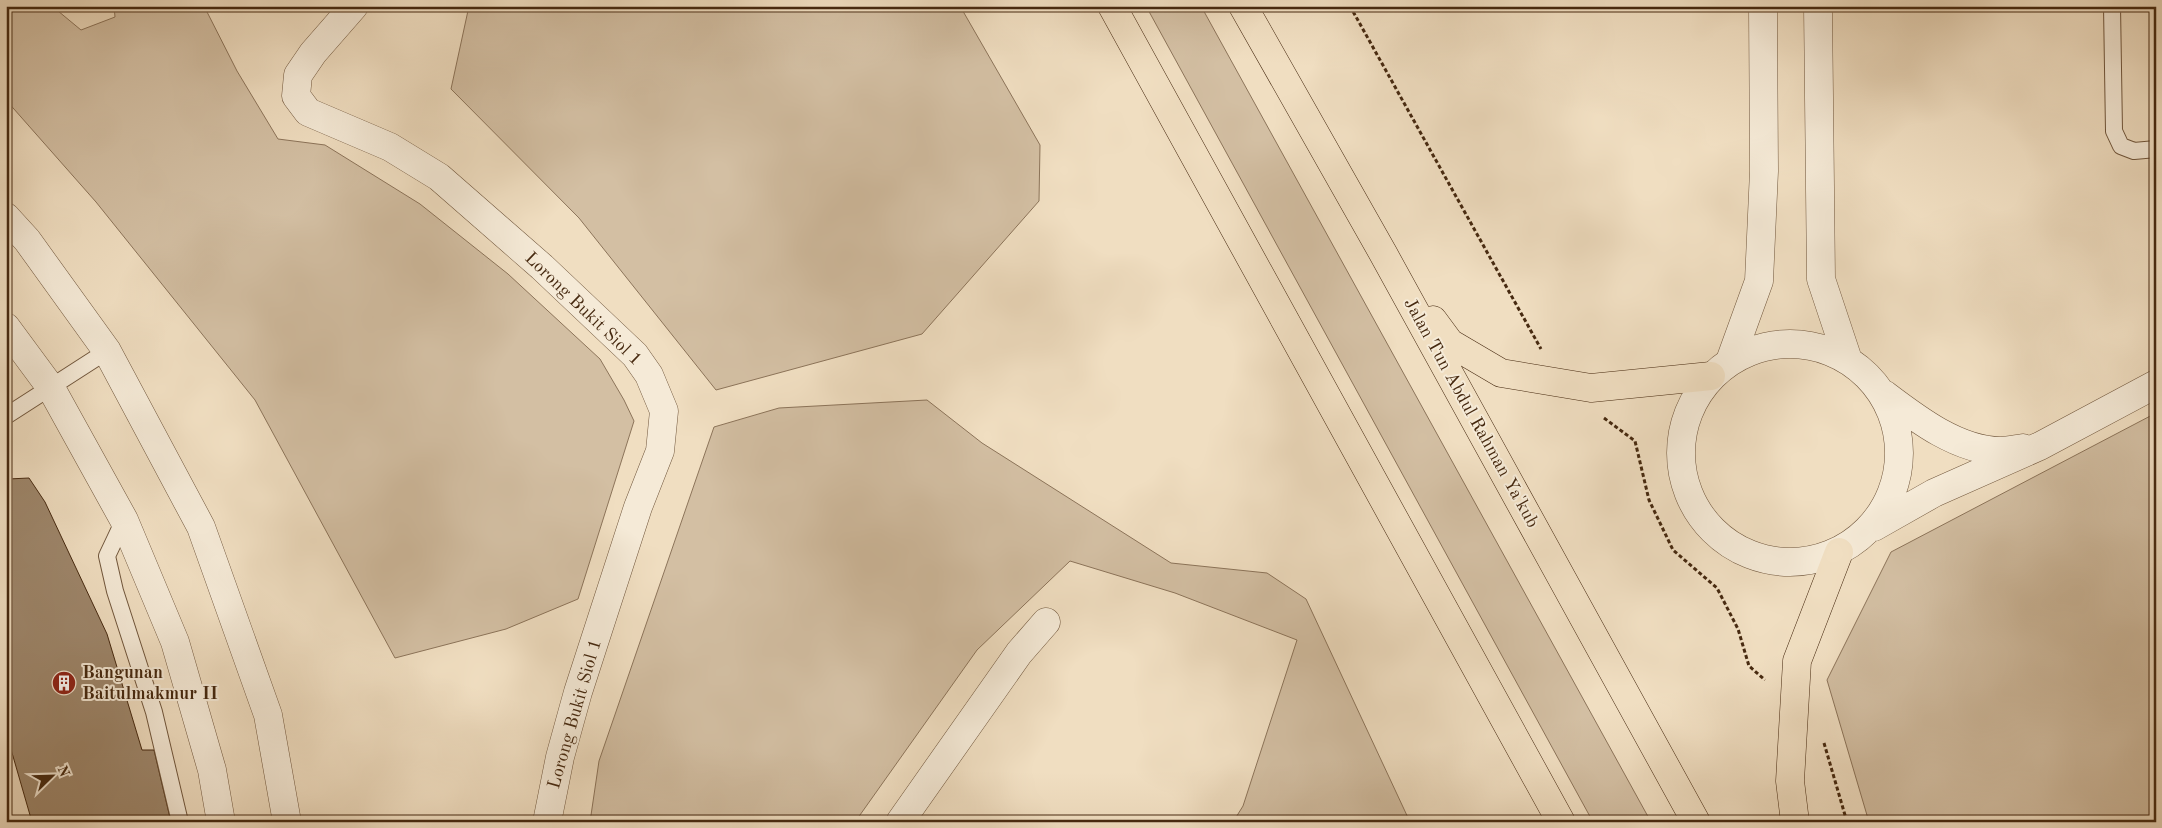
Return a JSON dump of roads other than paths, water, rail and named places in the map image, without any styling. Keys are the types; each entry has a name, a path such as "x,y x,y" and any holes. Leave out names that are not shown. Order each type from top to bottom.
{"main road":[{"path":"1112,6 1561,822"},
{"name":"Jalan Tun Abdul Rahman Ya'kub","path":"1243,6 1384,255 1696,822"},
{"path":"1384,255 1450,343 1501,373 1591,388 1721,368"},
{"path":"1795,822 1790,781 1797,661 1839,552"}],"street":[{"name":"Lorong Bukit Siol 1","path":"354,6 312,53 298,74 296,96 308,112 390,147 439,177 542,267 635,355 648,375 664,411 660,451 638,508 578,692 560,756 547,822"},
{"path":"1763,6 1764,171 1759,281 1721,368 1692,404 1682,436 1682,470 1692,503 1713,530 1740,551 1773,562 1806,562 1839,552 1867,532 1934,493 2040,446 2156,384"},
{"path":"1818,6 1821,279 1848,360"},
{"path":"6,217 27,240 107,351 202,527 268,715 287,822"},
{"path":"6,327 51,388 124,520 175,642 212,770 221,822"},
{"path":"1721,368 1758,348 1788,342 1820,346 1848,360 1872,380 1882,393 1897,428 1899,466 1889,502 1867,532"},
{"path":"1882,393 1930,429 1968,444 2000,451 2040,446"},
{"path":"900,822 1019,653 1046,622"}],"lane":[{"path":"2112,6 2114,131 2121,146 2134,151 2156,149"},
{"path":"6,416 107,351"},
{"path":"124,520 107,556 115,591 154,712 180,822"}],"place":[{"name":"Bangunan Baitulmakmur II","path":"64,683"}]}
